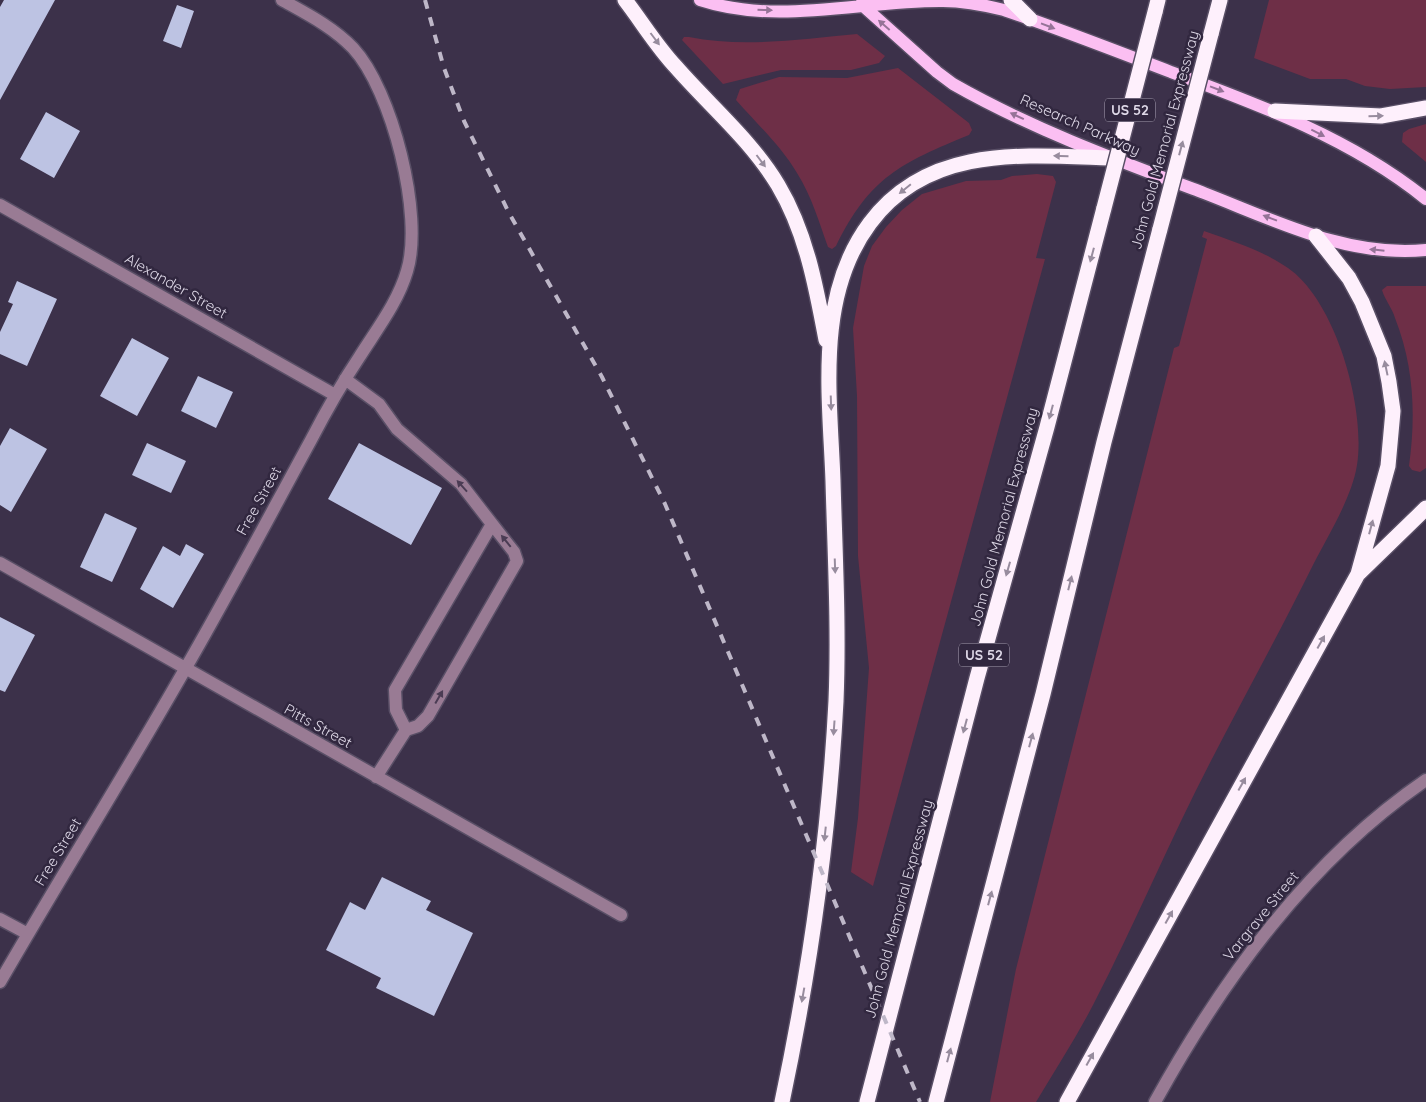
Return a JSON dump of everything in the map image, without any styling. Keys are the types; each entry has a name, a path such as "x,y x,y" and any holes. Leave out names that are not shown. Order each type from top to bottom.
{"highway":[{"path":"626,0 674,66 759,158 778,184 794,214 805,246 829,355"},
{"path":"1011,0 1030,19"},
{"name":"John Gold Memorial Expressway","path":"936,1102 1043,694 1104,442 1220,0"},
{"name":"John Gold Memorial Expressway","path":"867,1102 977,678 1047,428 1157,6"},
{"path":"1275,111 1382,116 1426,108"},
{"path":"782,1102 810,957 822,862 836,699 837,612 829,355 835,308 843,277 854,248 870,223 889,202 912,183 936,171 993,157 1022,155 1109,158"},
{"path":"1067,1102 1358,574 1388,466 1392,411 1390,382 1384,356 1362,302 1349,278 1316,236"},
{"path":"1358,574 1426,508"}],"main road":[{"path":"700,0 760,10 918,1 966,2 1004,10 1275,111 1376,163 1402,179 1426,198"},
{"name":"Research Parkway","path":"860,3 953,84 1109,158 1316,236 1366,248 1392,251 1426,250"}],"street":[{"name":"Free Street","path":"0,982 185,670 335,395 392,306 407,270 412,245 411,219 404,168 390,117 375,82 354,49 324,24 282,0"},
{"name":"Alexander Street","path":"0,205 335,395"},
{"path":"346,379 379,404 397,429 461,484 514,552 517,562 428,716 418,726 406,730 376,777"},
{"path":"406,730 396,710 395,690 492,524"},
{"name":"Pitts Street","path":"0,563 185,670 621,915"},
{"name":"Vargrave Street","path":"1155,1102 1232,978 1273,923 1338,852 1371,821 1426,780"},
{"path":"0,919 28,934"}],"shaded area":[{"path":"1269,0 1426,0 1426,87 1390,89 1365,86 1346,79 1310,79 1254,58"},
{"path":"857,34 885,56 879,63 851,70 781,70 723,84 682,40 684,37 689,37 731,42 752,42"},
{"path":"898,68 969,123 972,130 969,135 924,154 890,175 862,203 836,246 832,249 828,247 811,200 791,163 736,100 740,89 779,77 847,78"},
{"path":"1426,124 1426,162 1402,142 1403,133 1409,129"},
{"path":"1037,174 1053,176 1056,182 1036,258 1045,259 873,886 851,872 858,818 869,668 858,556 857,396 853,328 864,266 872,246 886,227 902,210 922,194 966,181 1001,180 1012,176"},
{"path":"1204,231 1248,247 1279,262 1305,284 1320,305 1333,330 1344,358 1352,387 1359,442 1357,465 1350,490 1339,515 1198,786 1109,974 1073,1042 1036,1102 990,1102 1016,969 1174,348 1179,346 1207,239 1202,237"},
{"path":"1387,286 1426,286 1426,468 1420,472 1412,470 1409,466 1413,409 1410,372 1394,314 1382,290"}],"building":[{"path":"4,0 55,0 0,100 0,7"},
{"path":"177,5 194,11 181,48 163,41"},
{"path":"46,112 80,131 54,178 20,159"},
{"path":"17,281 57,299 27,366 0,354 0,332 13,304 8,302"},
{"path":"132,338 169,358 137,416 100,396"},
{"path":"198,376 233,392 216,428 181,411"},
{"path":"10,428 47,449 11,512 0,505 0,446"},
{"path":"147,443 186,461 171,493 132,475"},
{"path":"359,443 442,488 411,545 328,499"},
{"path":"105,513 137,528 112,582 80,567"},
{"path":"186,544 204,554 173,608 140,589 163,546 180,556"},
{"path":"0,617 35,635 5,692 0,690"},
{"path":"382,877 431,901 426,910 473,933 434,1016 376,988 381,978 326,950 350,902 365,910"}],"railway":[{"path":"425,0 444,68 464,121 509,213 602,377 665,504 920,1102"}]}
